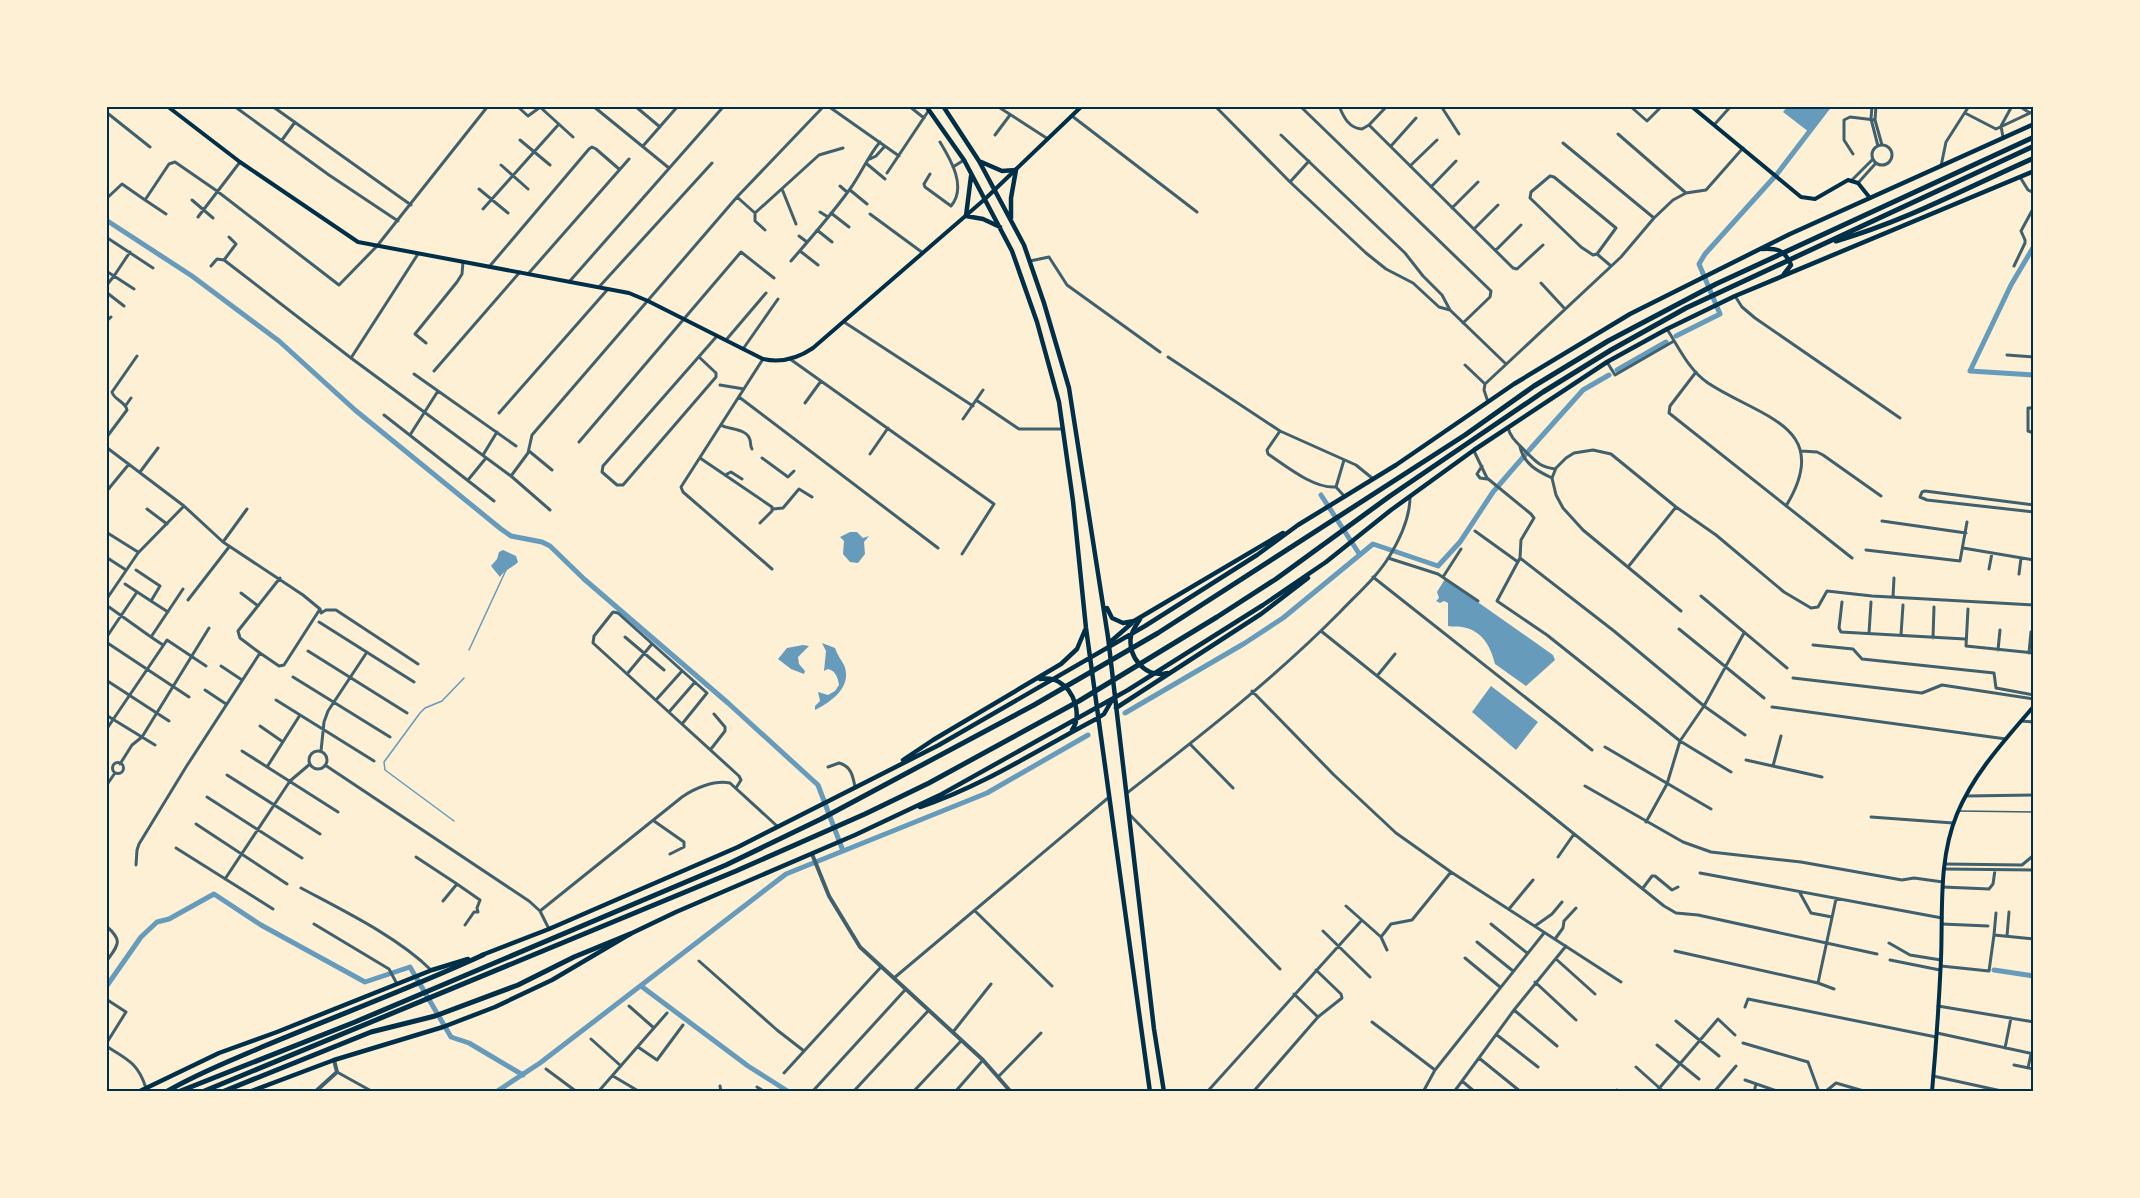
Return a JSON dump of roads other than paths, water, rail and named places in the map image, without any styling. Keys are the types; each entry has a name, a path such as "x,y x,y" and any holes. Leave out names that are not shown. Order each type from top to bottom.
{"highway":[{"path":"178,1092 366,1018 717,869 821,819 1024,711 1158,633 1465,435 1534,386 1608,341 1716,284 2034,137"},
{"path":"202,1092 736,871 929,783 1079,701 1217,617 1284,573 1390,496 1543,392 1611,350 1686,308 2034,146"},
{"path":"1820,245 1868,232 1898,220 2034,158"},
{"path":"222,1092 371,1032 438,1015 518,985 574,957 630,934"},
{"path":"166,1092 195,1076 427,981 483,955"}],"main road":[{"path":"167,106 240,162 350,238 377,246 629,293 763,359 775,362 790,359 813,348 985,199 1082,106"},
{"path":"943,106 979,161 1024,245 1053,331 1069,388 1109,643 1154,1029 1164,1092"},
{"path":"1691,106 1801,197 1809,199 1819,197 1841,183 1852,180 1858,183 1870,198"},
{"path":"928,108 964,160 1012,251 1044,344 1064,429 1108,798 1150,1092"},
{"path":"1103,600 1112,618 1123,623 1141,618 1240,557 1374,480 1488,402 1597,333 1757,250 2034,124"},
{"path":"955,147 966,139"},
{"path":"979,161 1002,171 1016,170"},
{"path":"1011,220 1011,198 1016,170"},
{"path":"1116,708 1280,601 1410,495 1607,362 1667,329 1735,296 2034,171"},
{"path":"966,216 971,174"},
{"path":"966,216 983,219 1000,227"},
{"path":"1012,251 1024,245"},
{"path":"1757,250 1776,249 1786,255 1790,268 1775,280"},
{"path":"138,1092 219,1053 432,970 483,955 715,858 779,828 939,745 1099,654 1257,555 1298,525"},
{"path":"249,1092 334,1060 446,1026 546,984 630,934 942,794 1128,690 1215,636 1326,562"},
{"path":"1141,618 1131,636 1131,644 1138,662 1143,669 1158,675 1176,670"},
{"path":"1092,667 1109,643 1134,621"},
{"path":"888,770 933,740 1070,658 1079,646 1086,628"},
{"path":"1038,679 1049,678 1059,681 1066,688 1078,717 1071,732"},
{"path":"896,815 944,799 999,773 1098,718 1109,707 1115,692"},
{"path":"1932,1092 1941,960 1943,867 1953,823 1988,760 2034,706"}],"street":[{"path":"234,106 398,221"},
{"path":"272,106 411,205"},
{"path":"145,200 171,161 217,191 336,284 342,284 398,221 488,106"},
{"path":"517,106 528,116 540,107 573,137"},
{"path":"593,106 669,168"},
{"path":"635,106 660,127"},
{"path":"511,476 529,451 532,435 737,197 826,106 899,156"},
{"path":"909,106 924,118"},
{"path":"997,106 1047,139"},
{"path":"1215,106 1290,182 1379,264 1413,283 1439,307 1450,309"},
{"path":"1300,106 1491,291 1490,297 1463,323"},
{"path":"1339,106 1345,119 1351,125 1362,129 1387,106"},
{"path":"1441,106 1459,134"},
{"path":"1630,106 1647,121 1662,106"},
{"path":"1714,125 1731,106"},
{"path":"1874,106 1873,120 1880,146"},
{"path":"1941,165 1946,142 1969,106"},
{"path":"2003,138 2001,126 2012,106"},
{"path":"2019,106 2032,112"},
{"path":"643,146 676,107"},
{"path":"569,282 724,107"},
{"path":"887,173 924,118 928,108"},
{"path":"106,112 150,147"},
{"path":"1965,113 1994,129 2032,112"},
{"path":"995,135 1010,115"},
{"path":"1072,116 1197,212"},
{"path":"1853,154 1844,140 1844,120 1850,117 1873,120"},
{"path":"1391,146 1416,118"},
{"path":"282,141 295,122"},
{"path":"483,209 558,124"},
{"path":"1369,125 1515,270 1543,245"},
{"path":"1618,134 1686,193"},
{"path":"1281,135 1405,253 1423,276 1442,294 1450,309 1506,364"},
{"path":"520,140 550,165"},
{"path":"1410,167 1437,140"},
{"path":"791,261 849,191 870,159 871,152 880,142"},
{"path":"930,174 924,184 925,187 951,206 958,183 953,167 940,142"},
{"path":"1563,143 1654,218"},
{"path":"870,159 885,146"},
{"path":"1880,146 1891,150 1892,159 1885,165 1876,163 1873,159 1872,154 1880,146"},
{"path":"489,267 589,149 592,147 596,149 619,169"},
{"path":"765,230 755,221 755,213 819,154 843,148"},
{"path":"1488,402 1484,390 1485,384 1622,257 1654,218 1673,200 1686,193 1706,190 1743,148"},
{"path":"528,274 629,159"},
{"path":"1852,180 1873,159"},
{"path":"953,167 964,160"},
{"path":"1290,182 1309,161"},
{"path":"1431,187 1456,161"},
{"path":"198,217 240,162"},
{"path":"599,287 712,163"},
{"path":"1858,183 1876,163"},
{"path":"867,164 885,179"},
{"path":"501,165 528,189"},
{"path":"1597,254 1616,228 1550,176 1531,192 1530,198 1581,247 1591,254 1597,254 1611,266"},
{"path":"2020,177 2028,190 2034,193"},
{"path":"1452,208 1478,182"},
{"path":"106,199 122,184 166,214"},
{"path":"840,186 867,204"},
{"path":"479,189 508,213"},
{"path":"782,189 796,224"},
{"path":"737,197 755,213"},
{"path":"192,200 213,218"},
{"path":"1474,230 1498,205"},
{"path":"2014,266 2025,243 2021,231 2034,207"},
{"path":"820,212 828,217"},
{"path":"831,213 849,227"},
{"path":"870,214 923,253"},
{"path":"1496,250 1521,225"},
{"path":"817,230 832,242"},
{"path":"799,236 807,242"},
{"path":"106,237 153,268"},
{"path":"224,260 236,244 229,237"},
{"path":"800,251 818,265"},
{"path":"106,285 130,252"},
{"path":"579,442 741,252 774,278"},
{"path":"351,358 418,254"},
{"path":"1030,261 1049,257 1067,285 1160,352"},
{"path":"211,266 217,259 224,260 351,358 485,456 550,510"},
{"path":"426,343 416,334 458,282 462,274 463,262"},
{"path":"106,271 134,289"},
{"path":"434,370 520,272"},
{"path":"1541,283 1565,309"},
{"path":"499,412 608,289"},
{"path":"106,292 123,306"},
{"path":"726,340 766,293"},
{"path":"1735,296 1755,318 1900,418"},
{"path":"743,349 778,299"},
{"path":"106,321 111,317"},
{"path":"844,322 973,406"},
{"path":"1667,329 1686,362 1707,382 1784,426 1795,439 1801,451 1802,470 1798,486 1786,506"},
{"path":"699,357 716,373 716,377 623,484 617,485 602,472 603,466 717,336"},
{"path":"1607,362 1615,375 1674,341"},
{"path":"2007,355 2034,357"},
{"path":"126,405 112,392 138,356"},
{"path":"1168,357 1280,431 1362,468 1374,480"},
{"path":"763,359 681,490 772,569"},
{"path":"790,359 994,504 962,554"},
{"path":"1465,365 1485,384"},
{"path":"1696,372 1668,409 1669,413 1852,558"},
{"path":"414,374 516,446"},
{"path":"805,403 821,381"},
{"path":"720,385 744,389"},
{"path":"963,419 983,390"},
{"path":"410,435 438,391"},
{"path":"739,397 938,548"},
{"path":"106,438 127,410 126,405 131,398"},
{"path":"976,400 1019,429 1064,429"},
{"path":"2034,408 2028,408 2028,430 2034,433"},
{"path":"384,415 494,501"},
{"path":"721,425 728,429 739,430 749,438 752,449"},
{"path":"1508,427 1510,435 1537,464 1555,469"},
{"path":"870,454 888,428"},
{"path":"1280,431 1267,450 1268,454 1310,480 1330,488 1336,487"},
{"path":"468,480 485,456 497,432"},
{"path":"106,447 184,506 229,547 280,578 321,611"},
{"path":"1520,447 1525,460 1535,469 1552,478"},
{"path":"140,472 158,448"},
{"path":"1474,450 1487,478 1534,518 1521,540 1519,560 1497,601 1547,635 1680,741 1731,772"},
{"path":"1681,611 1573,520 1556,495 1552,478 1555,469 1566,458 1574,453 1599,450 1611,454 1676,507 1716,535 1784,592 1811,608 1818,607 1827,591 2034,605"},
{"path":"529,451 552,470"},
{"path":"1801,451 1817,452 1823,455 1881,496"},
{"path":"700,458 772,509 783,508 799,489 812,497"},
{"path":"762,458 788,477 794,471"},
{"path":"1336,487 1344,460"},
{"path":"106,492 129,465"},
{"path":"1482,466 1477,474 1480,478 1487,478"},
{"path":"725,475 731,472 742,479"},
{"path":"1336,487 1345,497"},
{"path":"2034,505 1925,491 1920,497 1923,500 2034,512"},
{"path":"1127,794 1190,744 1321,631 1373,577 1388,558 1406,525 1410,495"},
{"path":"106,600 138,553 184,506"},
{"path":"1628,567 1676,507"},
{"path":"147,509 168,524"},
{"path":"223,542 247,509"},
{"path":"760,523 772,509"},
{"path":"1882,522 1966,533"},
{"path":"1866,550 1958,562 1961,560 1967,522"},
{"path":"1475,531 1519,560 1614,631 1704,706 1745,735"},
{"path":"106,532 138,553"},
{"path":"188,600 229,547"},
{"path":"1963,548 2034,560"},
{"path":"1443,577 1461,549"},
{"path":"1989,569 1992,553"},
{"path":"106,557 126,570"},
{"path":"1388,558 1443,577 1478,601"},
{"path":"2019,574 2022,558"},
{"path":"136,570 160,586 151,601"},
{"path":"1373,577 1592,750"},
{"path":"280,578 238,631 238,635 279,666 284,665 321,611 326,610 336,610 418,664"},
{"path":"1893,597 1894,578"},
{"path":"125,584 168,612"},
{"path":"106,586 112,591"},
{"path":"151,636 183,589"},
{"path":"137,592 106,640 189,697"},
{"path":"241,593 258,606"},
{"path":"1701,596 1787,668"},
{"path":"1842,602 1839,630 1869,634 1965,639"},
{"path":"1869,634 1871,602"},
{"path":"1901,636 1903,605"},
{"path":"109,607 163,645"},
{"path":"1933,638 1934,607"},
{"path":"1968,609 1965,639 1966,646 1970,648 2031,653 2031,632"},
{"path":"682,724 707,693 613,612 592,640 627,674 741,778 736,788"},
{"path":"319,622 414,682"},
{"path":"120,764 132,745 142,737 209,628"},
{"path":"1679,629 1764,698"},
{"path":"1998,650 2000,630"},
{"path":"1321,631 1664,906 1676,913 1698,915 1877,954"},
{"path":"1646,822 1667,784 1680,741 1704,706 1744,633"},
{"path":"625,637 664,670"},
{"path":"106,730 166,640 206,666"},
{"path":"627,674 652,644"},
{"path":"1813,645 1855,649 1862,659 1994,673 1996,688 2034,697"},
{"path":"308,651 407,713"},
{"path":"321,751 324,722 328,711 367,652"},
{"path":"136,866 139,844 260,653"},
{"path":"1377,675 1395,654"},
{"path":"221,666 242,680"},
{"path":"656,700 682,671"},
{"path":"293,677 390,737"},
{"path":"1793,678 1922,693 1942,685 2034,697"},
{"path":"106,680 169,721"},
{"path":"669,712 695,682"},
{"path":"205,690 226,705"},
{"path":"1252,691 1363,803 1396,832 1450,872 1621,982"},
{"path":"276,700 374,761"},
{"path":"1772,706 2006,739"},
{"path":"711,749 725,731 725,727 714,714"},
{"path":"106,715 155,745"},
{"path":"267,766 300,715"},
{"path":"2021,721 2034,722"},
{"path":"260,726 283,742"},
{"path":"1773,766 1781,736"},
{"path":"1190,744 1233,788"},
{"path":"1605,747 1711,809"},
{"path":"242,751 338,812"},
{"path":"225,879 290,781 310,764 311,755 321,751"},
{"path":"310,764 317,769 325,765 327,757 321,751"},
{"path":"1746,760 1822,777"},
{"path":"115,773 113,766 115,763 120,764"},
{"path":"828,767 839,763 847,766 855,787"},
{"path":"106,786 115,773 122,771 123,766 120,764"},
{"path":"325,765 520,895 540,911 549,928"},
{"path":"227,775 320,834"},
{"path":"540,911 687,794 697,789 723,782 730,783 779,828"},
{"path":"1585,786 1693,847 1711,852 1801,862 1902,880 1914,878 1943,885 1989,889 1993,884 1995,870"},
{"path":"1966,796 2034,795"},
{"path":"207,797 302,858"},
{"path":"894,979 1108,798"},
{"path":"1129,813 1280,969"},
{"path":"1871,818 1953,823"},
{"path":"654,821 684,842 684,847 670,854"},
{"path":"196,824 287,884"},
{"path":"1558,857 1574,834"},
{"path":"176,848 273,909"},
{"path":"812,854 829,896 857,943 983,1060 1011,1092"},
{"path":"1943,867 2022,866 2034,855"},
{"path":"416,857 480,900 478,912 474,912 465,925"},
{"path":"1943,867 2034,870"},
{"path":"1381,937 1391,924 1412,920 1450,872"},
{"path":"1700,873 1942,918"},
{"path":"1643,889 1652,876 1672,890 1678,887"},
{"path":"1509,909 1533,880"},
{"path":"443,901 457,884"},
{"path":"301,888 362,921 418,958 432,970"},
{"path":"1800,893 1811,913 1832,917"},
{"path":"1818,983 1836,899"},
{"path":"1534,926 1552,914 1562,902"},
{"path":"1346,906 1381,937 1387,950"},
{"path":"1554,939 1563,928 1564,921 1576,908"},
{"path":"975,911 1052,986"},
{"path":"2007,936 2009,912"},
{"path":"1890,960 1940,968 1989,971 1996,913"},
{"path":"1207,1092 1362,920"},
{"path":"314,924 391,971 397,984"},
{"path":"1491,924 1528,954"},
{"path":"1942,924 1988,926"},
{"path":"106,926 117,935 118,946 106,962"},
{"path":"1323,931 1370,977"},
{"path":"1423,1092 1435,1070 1544,933"},
{"path":"1994,935 2034,939"},
{"path":"1477,942 1514,971"},
{"path":"1889,943 1910,955 1941,960"},
{"path":"1454,1092 1535,982 1566,946"},
{"path":"1676,951 1818,983 1834,989"},
{"path":"1465,958 1500,987"},
{"path":"1556,958 1595,994"},
{"path":"699,961 804,1051"},
{"path":"784,1073 881,967"},
{"path":"1253,1092 1318,1017 1342,998 1341,994 1316,970"},
{"path":"1535,982 1576,1020"},
{"path":"952,1032 991,984"},
{"path":"812,1092 905,990"},
{"path":"1294,994 1318,1017"},
{"path":"106,999 126,1012 106,1045 133,1062 146,1088"},
{"path":"1745,1007 1748,999 2005,1048 2032,1054 2028,1068"},
{"path":"629,1006 654,1028"},
{"path":"1938,1006 2034,1022"},
{"path":"1514,1010 1557,1046"},
{"path":"853,1092 928,1011"},
{"path":"598,1092 667,1013"},
{"path":"2005,1048 2011,1018"},
{"path":"1656,1092 1718,1019 1735,1035"},
{"path":"1676,1021 1719,1056"},
{"path":"1372,1022 1435,1070"},
{"path":"638,1047 657,1060 683,1025"},
{"path":"998,1077 1041,1033"},
{"path":"1496,1035 1538,1067"},
{"path":"591,1039 621,1066"},
{"path":"913,1092 961,1041"},
{"path":"1743,1043 1808,1062 1819,1092"},
{"path":"1657,1045 1699,1079"},
{"path":"1479,1058 1521,1092"},
{"path":"334,1060 337,1072 373,1092"},
{"path":"955,1092 983,1060"},
{"path":"2014,1065 2034,1069"},
{"path":"1714,1092 1736,1066"},
{"path":"1636,1067 1664,1092"},
{"path":"546,1069 578,1092"},
{"path":"315,1092 337,1072"},
{"path":"613,1076 640,1092"},
{"path":"1933,1076 2006,1092"},
{"path":"1745,1080 1780,1092"},
{"path":"1462,1081 1474,1092"},
{"path":"1825,1092 1836,1083 1867,1092"},
{"path":"1754,1092 1756,1084"},
{"path":"720,1086 721,1092"},
{"path":"757,1087 765,1092"}],"lane":[{"path":"1958,811 2034,812"}],"water":[{"path":"1788,106 1826,107 1809,132 1783,112"},
{"path":"850,532 857,532 863,538 869,536 864,542 865,554 858,563 850,562 843,554 844,541 840,537"},
{"path":"503,550 516,556 518,562 500,577 491,566 499,552"},
{"path":"1445,579 1553,655 1555,660 1526,686 1495,664 1491,651 1480,636 1469,629 1448,626 1448,603 1436,601 1439,598 1437,592"},
{"path":"822,643 835,648 844,665 846,680 834,698 815,710 815,706 820,701 818,692 828,695 839,685 833,671 828,669 824,671 826,651"},
{"path":"809,646 798,657 799,664 805,671 804,674 791,669 778,659 787,648"},
{"path":"1491,686 1538,722 1516,750 1472,712"}],"waterway":[{"path":"1676,336 1720,314 1699,264 1705,254 1777,174 1829,106"},
{"path":"106,220 192,276 279,341 355,410 501,529 511,536 542,542 550,546 584,579 728,703 818,785 843,851"},
{"path":"2034,246 2011,285 1970,371 2034,375"},
{"path":"1617,370 1666,342"},
{"path":"1125,713 1245,643 1283,618 1373,544 1438,566 1460,542 1493,492 1583,390 1609,375"},
{"path":"1321,495 1360,555"},
{"path":"469,650 506,570"},
{"path":"454,821 385,770 384,762 420,713 425,708 442,701 464,678"},
{"path":"496,1092 540,1063 786,874 987,793 1088,735"},
{"path":"106,987 141,937 157,922 169,919 214,894 261,925 365,982 410,967 451,1037 469,1043 523,1075"},
{"path":"1994,970 2034,976"},
{"path":"641,986 748,1066 789,1092"}]}
